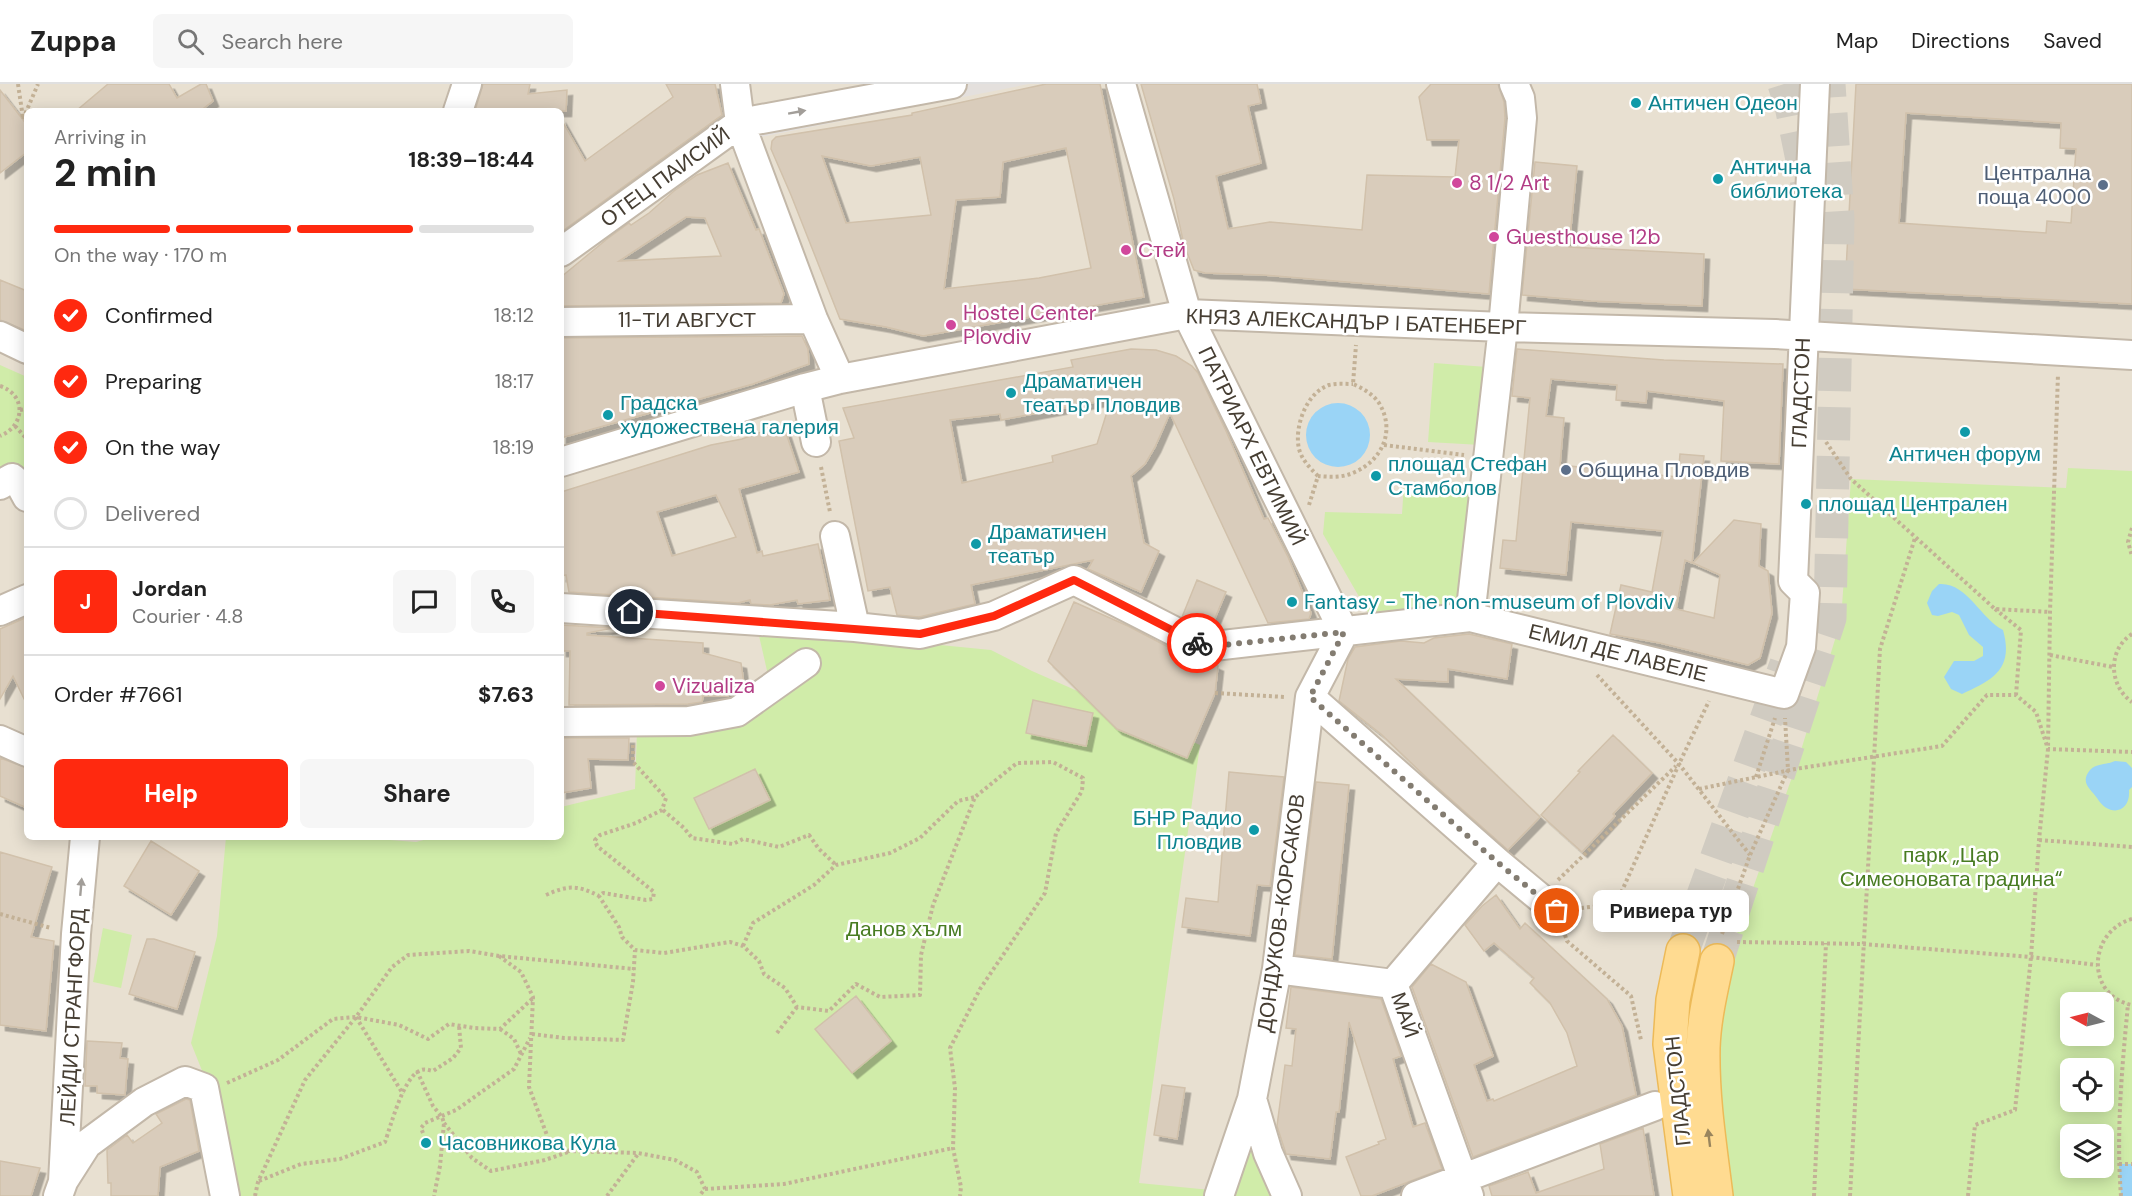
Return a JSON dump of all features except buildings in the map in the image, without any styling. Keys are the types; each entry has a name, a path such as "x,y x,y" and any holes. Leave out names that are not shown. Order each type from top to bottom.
{"main road":[{"name":"ГЛАДСТОН","path":"1716,1196 1704,1093 1703,1046 1707,1007 1723,947"},
{"name":"ГЛАДСТОН","path":"1683,951 1673,1000 1670,1044 1690,1196"}],"street":[{"path":"459,108 467,84"},
{"path":"735,84 740,123 813,319 840,379"},
{"name":"ОТЕЦ ПАИСИЙ","path":"564,250 740,123 952,84"},
{"name":"ПАТРИАРХ ЕВТИМИЙ","path":"1120,84 1187,314 1344,632"},
{"path":"1470,617 1503,327 1522,118 1521,98 1514,84"},
{"name":"ГЛАДСТОН","path":"1784,694 1801,647 1805,593 1793,581 1815,84"},
{"name":"КНЯЗ АЛЕКСАНДЪР I БАТЕНБЕРГ","path":"564,461 840,379 1187,314 1804,336 2132,355"},
{"name":"11-ТИ АВГУСТ","path":"564,321 813,319"},
{"path":"0,336 24,347"},
{"path":"805,388 816,442"},
{"path":"0,485 12,478 24,492"},
{"path":"564,608 855,627 835,536"},
{"name":"ЕМИЛ ДЕ ЛАВЕЛЕ","path":"855,627 920,634 994,616 1074,580 1205,647 1470,617 1784,694"},
{"path":"0,611 24,600"},
{"name":"ДОНДУКОВ-КОРСАКОВ","path":"1219,1196 1252,1099 1277,969 1310,697 1344,632"},
{"path":"564,722 648,720 689,722 737,712 807,663"},
{"path":"1310,697 1548,904"},
{"path":"0,740 24,751"},
{"name":"ЛЕЙДИ СТРАНГФОРД","path":"60,1189 76,934 85,840"},
{"name":"МАЙ","path":"1465,1187 1393,984 1497,862"},
{"path":"1277,969 1393,984"},
{"path":"60,1189 87,1144 144,1102 185,1082 204,1088 225,1196"},
{"path":"1252,1099 1268,1153 1287,1196"},
{"path":"1416,1196 1465,1187 1655,1106"}],"path":[{"path":"18,84 23,119 24,117"},
{"path":"28,108 38,84"},
{"path":"1353,384 1358,321"},
{"path":"1968,1196 1975,1125 2015,1110 2031,957 2048,749 2059,351"},
{"path":"1353,384 1365,390 1379,402 1386,434 1384,445 1379,454 1354,472 1337,477 1318,476 1307,465 1299,450 1300,416 1312,399 1327,386 1353,384"},
{"path":"0,386 13,393 20,410 15,426 8,433 0,436"},
{"path":"1801,406 1851,479 2021,630 2016,695"},
{"path":"20,410 24,409"},
{"path":"15,426 24,435"},
{"path":"816,442 835,536"},
{"path":"1384,445 1488,458"},
{"path":"1298,540 1318,476"},
{"path":"2132,528 2128,542 2132,556"},
{"path":"1850,1196 1880,649 1915,538"},
{"path":"1995,609 2050,612"},
{"path":"2132,634 2126,638 2117,651 2113,667 2116,683 2124,697 2132,702"},
{"path":"1565,640 1679,764 1750,855"},
{"path":"2050,655 2113,667"},
{"path":"1548,904 1616,904 1720,678"},
{"path":"1215,693 1310,697"},
{"path":"1784,694 1788,770 1750,855 1723,947 1863,944 2031,957 2097,965"},
{"path":"1755,777 1784,694"},
{"path":"1699,789 1788,770 1942,746 1987,694 2016,695 2036,712 2048,749"},
{"path":"648,720 650,734 633,736 633,762 666,798 663,810"},
{"path":"2048,749 2132,752"},
{"path":"743,946 753,923 814,885 836,865 890,854 920,837 958,801 975,797 1017,763 1053,762 1083,777 1082,790 1056,833 1045,893 980,989 950,1048 954,1088 953,1148 961,1187 960,1196"},
{"path":"1548,904 1679,764"},
{"path":"797,1007 829,1011 856,984 880,997 920,995 921,955 933,905 975,797"},
{"path":"663,810 692,838 733,844 743,839 779,846 809,835 819,849 836,865"},
{"path":"599,896 603,893 637,899 653,898 654,892 597,846 595,840 600,835 636,823 663,810"},
{"path":"2039,840 2132,846"},
{"path":"546,895 563,887 584,888 599,896 619,927 622,937 635,950 664,953 730,942 743,946 759,961 764,974 785,988 797,1007"},
{"path":"1548,904 1567,941 1631,996 1643,1051"},
{"path":"0,914 76,934"},
{"path":"2121,1196 2119,1164 2121,1083 2130,1004 2113,996 2102,982 2097,965 2099,948 2108,933 2121,922 2132,919"},
{"path":"1814,1196 1826,943"},
{"path":"532,1034 564,1038 623,1040 635,950"},
{"path":"255,1196 258,1182 305,1080 356,1017 392,967 408,955 468,951 634,969"},
{"path":"499,956 521,972 533,997 529,1087 548,1138 569,1151"},
{"path":"500,1029 533,997"},
{"path":"777,1033 797,1007"},
{"path":"356,1017 403,1095"},
{"path":"233,1081 278,1060 333,1019 356,1017 399,1025 428,1040 449,1024 500,1029 514,1040 522,1057"},
{"path":"258,1182 301,1164 340,1159 385,1142 409,1081 417,1071 425,1069 433,1071 453,1058 461,1048 459,1025"},
{"path":"423,1133 421,1128 425,1123 456,1110 514,1069 532,1034"},
{"path":"417,1071 433,1106 444,1123 472,1158 491,1171 544,1160 569,1151 638,1153 675,1160 697,1172 705,1189"},
{"path":"434,1196 440,1166 444,1123"},
{"path":"699,1196 705,1189 784,1184 953,1148"},
{"path":"607,1196 638,1153"},
{"path":"2119,1164 2132,1164"}],"shaded area":[{"path":"0,84 2132,84 2132,1196 0,1196"},
{"path":"971,84 1029,84 756,138 753,126"}],"green space":[{"path":"1434,363 1487,367 1481,445 1428,442"},
{"path":"0,365 24,376 24,467 0,485"},
{"name":"парк „Цар Симеоновата градина“","path":"2068,468 2132,471 2132,1196 1728,1196 1714,1045 1726,965 1798,760 1841,620 1851,479 2066,488"},
{"path":"1404,484 1470,486 1467,609 1373,621 1323,534 1325,512 1402,514"},
{"name":"Данов хълм","path":"757,627 991,650 1032,671 1200,745 1139,1183 1221,1191 1219,1196 230,1196 211,1093 191,1043 217,936 226,840 416,842 424,840 564,840 564,806 635,789 637,730 739,715 768,675"},
{"path":"103,928 132,935 121,988 93,982"},
{"path":"1253,1103 1289,1196 1220,1196"}],"water":[{"path":"1332,403 1344,403 1361,412 1368,423 1370,435 1368,447 1361,458 1344,467 1332,467 1320,462 1311,453 1306,441 1306,429 1311,417 1320,408"},
{"path":"1939,584 1949,585 1966,595 1995,625 2003,630 2006,643 2006,654 1998,671 1983,684 1962,694 1951,689 1944,677 1954,661 1974,661 1983,656 1983,647 1969,635 1959,615 1952,612 1938,616 1932,615 1927,603 1932,591"},
{"path":"2115,761 2126,762 2132,768 2132,787 2129,790 2127,804 2118,810 2107,808 2102,804 2086,782 2087,775 2092,768"},
{"path":"2119,1164 2132,1164 2132,1196 2121,1196"}],"tunnel":[{"path":"1784,84 1791,106 1807,184"},
{"path":"1717,961 1830,618 1838,219 1829,84"},
{"path":"1683,951 1786,664"}],"way so far":[{"path":"1197,643 1205,647 1344,632 1310,697 1497,862 1557,911"}],"place":[{"name":"Античен Одеон","path":"1636,103"},
{"name":"Антична библиотека","path":"1718,179"},
{"name":"8 1/2 Art","path":"1457,183"},
{"name":"Централна поща 4000","path":"2103,185"},
{"name":"Guesthouse 12b","path":"1494,237"},
{"name":"Стей","path":"1126,250"},
{"name":"Hostel Center Plovdiv","path":"951,325"},
{"name":"Драматичен театър Пловдив","path":"1011,393"},
{"name":"Градска художествена галерия","path":"608,415"},
{"name":"Античен форум","path":"1965,432"},
{"name":"Община Пловдив","path":"1566,470"},
{"name":"площад Стефан Стамболов","path":"1376,476"},
{"name":"площад Централен","path":"1806,504"},
{"name":"Драматичен театър","path":"976,544"},
{"name":"Fantasy - The non-museum of Plovdiv","path":"1292,602"},
{"name":"Vizualiza","path":"660,686"},
{"name":"БНР Радио Пловдив","path":"1254,830"},
{"name":"Ривиера тур","path":"1557,911"},
{"name":"Часовникова Кула","path":"426,1143"}],"route":[{"path":"631,612 855,627 920,634 994,616 1074,580 1197,643"}]}
